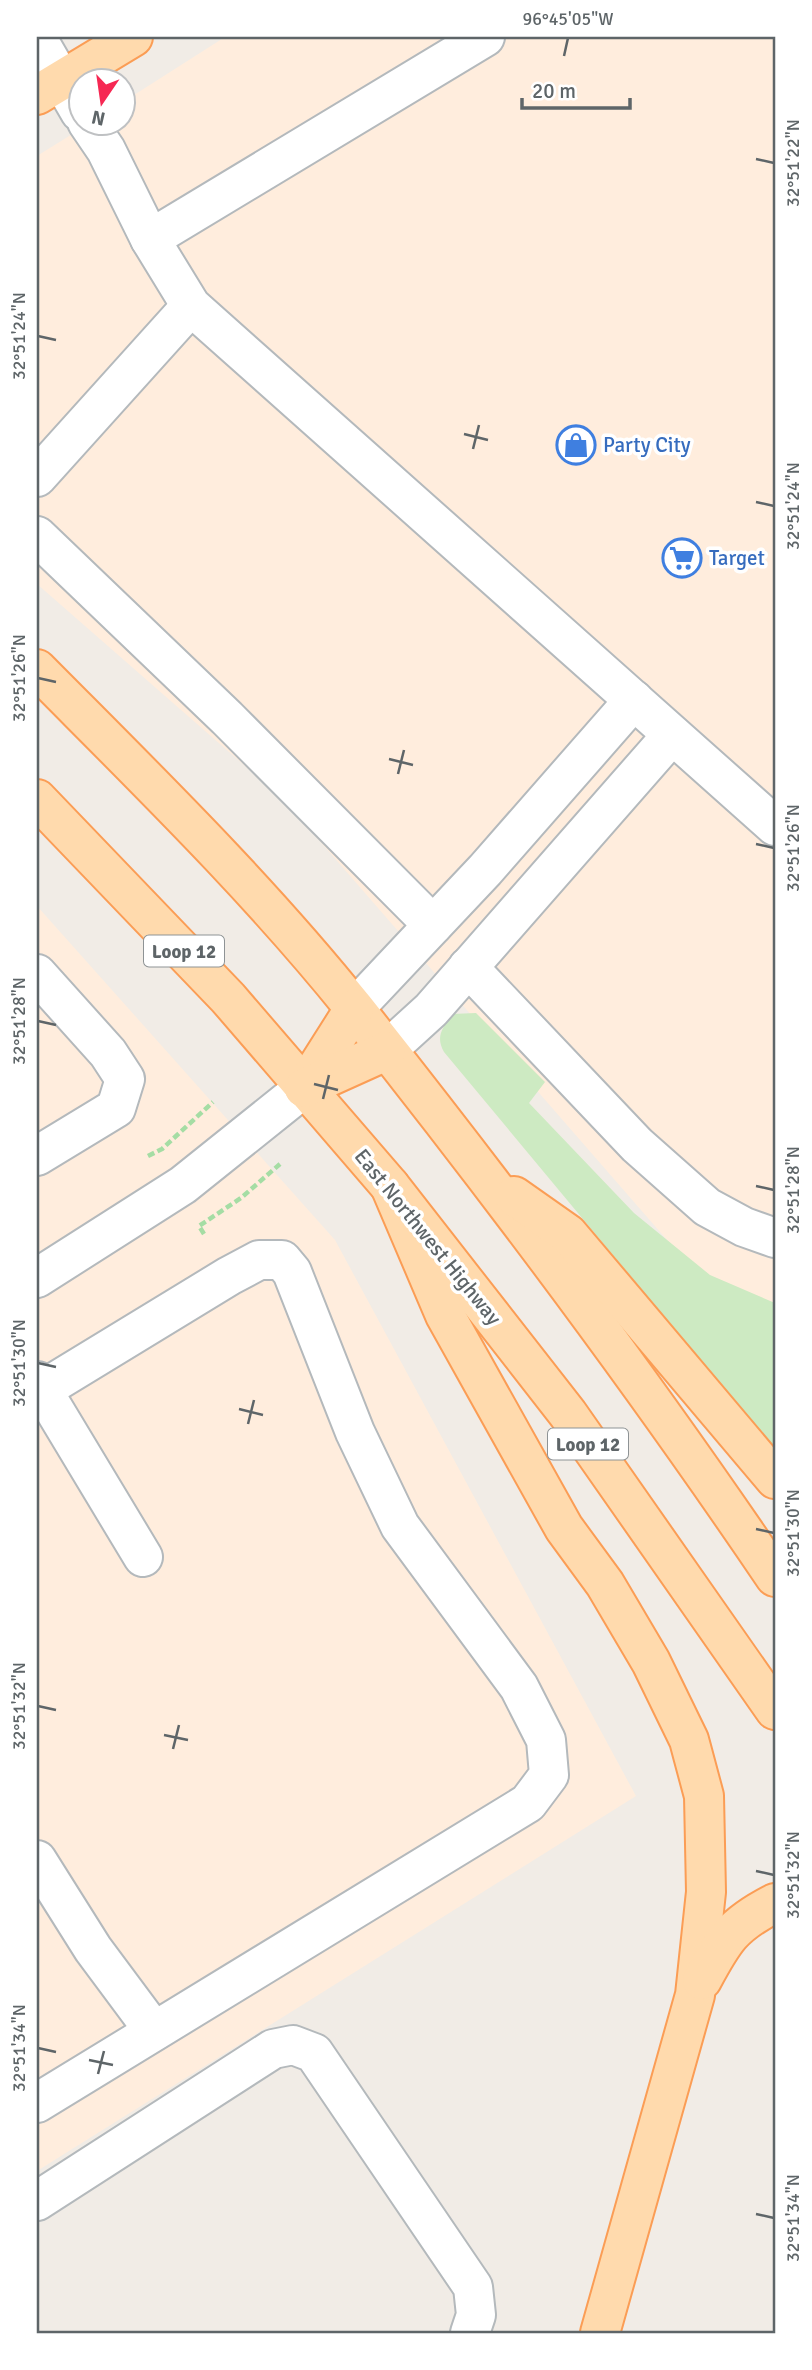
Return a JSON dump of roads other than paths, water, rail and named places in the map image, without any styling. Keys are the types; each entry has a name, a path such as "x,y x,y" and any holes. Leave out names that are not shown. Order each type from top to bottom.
{"main road":[{"path":"60,96 133,37"},
{"path":"37,669 208,842 354,1009 485,1175 662,1411 775,1577"},
{"name":"East Northwest Highway","path":"37,799 228,998 390,1186 568,1414 775,1710"},
{"path":"304,1088 354,1009"},
{"path":"304,1088 386,1051"},
{"path":"485,1175 568,1234 775,1479"},
{"path":"390,1186 445,1315 564,1528 605,1584 651,1662 689,1740 704,1796 706,1878 695,1995 600,2333"},
{"path":"695,1995 724,1939 748,1917 775,1903"}],"lane":[{"path":"150,239 485,37"},
{"path":"37,38 60,96"},
{"path":"96,136 150,239 191,306 775,826"},
{"path":"37,477 191,306"},
{"path":"37,536 227,719 433,925"},
{"path":"354,1009 433,925 634,700"},
{"path":"386,1051 431,1010 672,735"},
{"path":"468,967 638,1145 707,1207 744,1227 775,1238"},
{"path":"37,974 108,1053 125,1079 116,1108 37,1156"},
{"path":"37,1278 183,1185 304,1088"},
{"path":"37,2102 528,1803 549,1775 546,1740 519,1687 400,1526 355,1432 292,1272 282,1260 259,1260 40,1386 143,1557"},
{"path":"37,1860 93,1950 154,2031"},
{"path":"37,2201 273,2049 293,2045 314,2053 473,2287 476,2315 470,2333"}],"place":[{"name":"Party City","path":"576,445"},
{"name":"Target","path":"682,558"}]}
